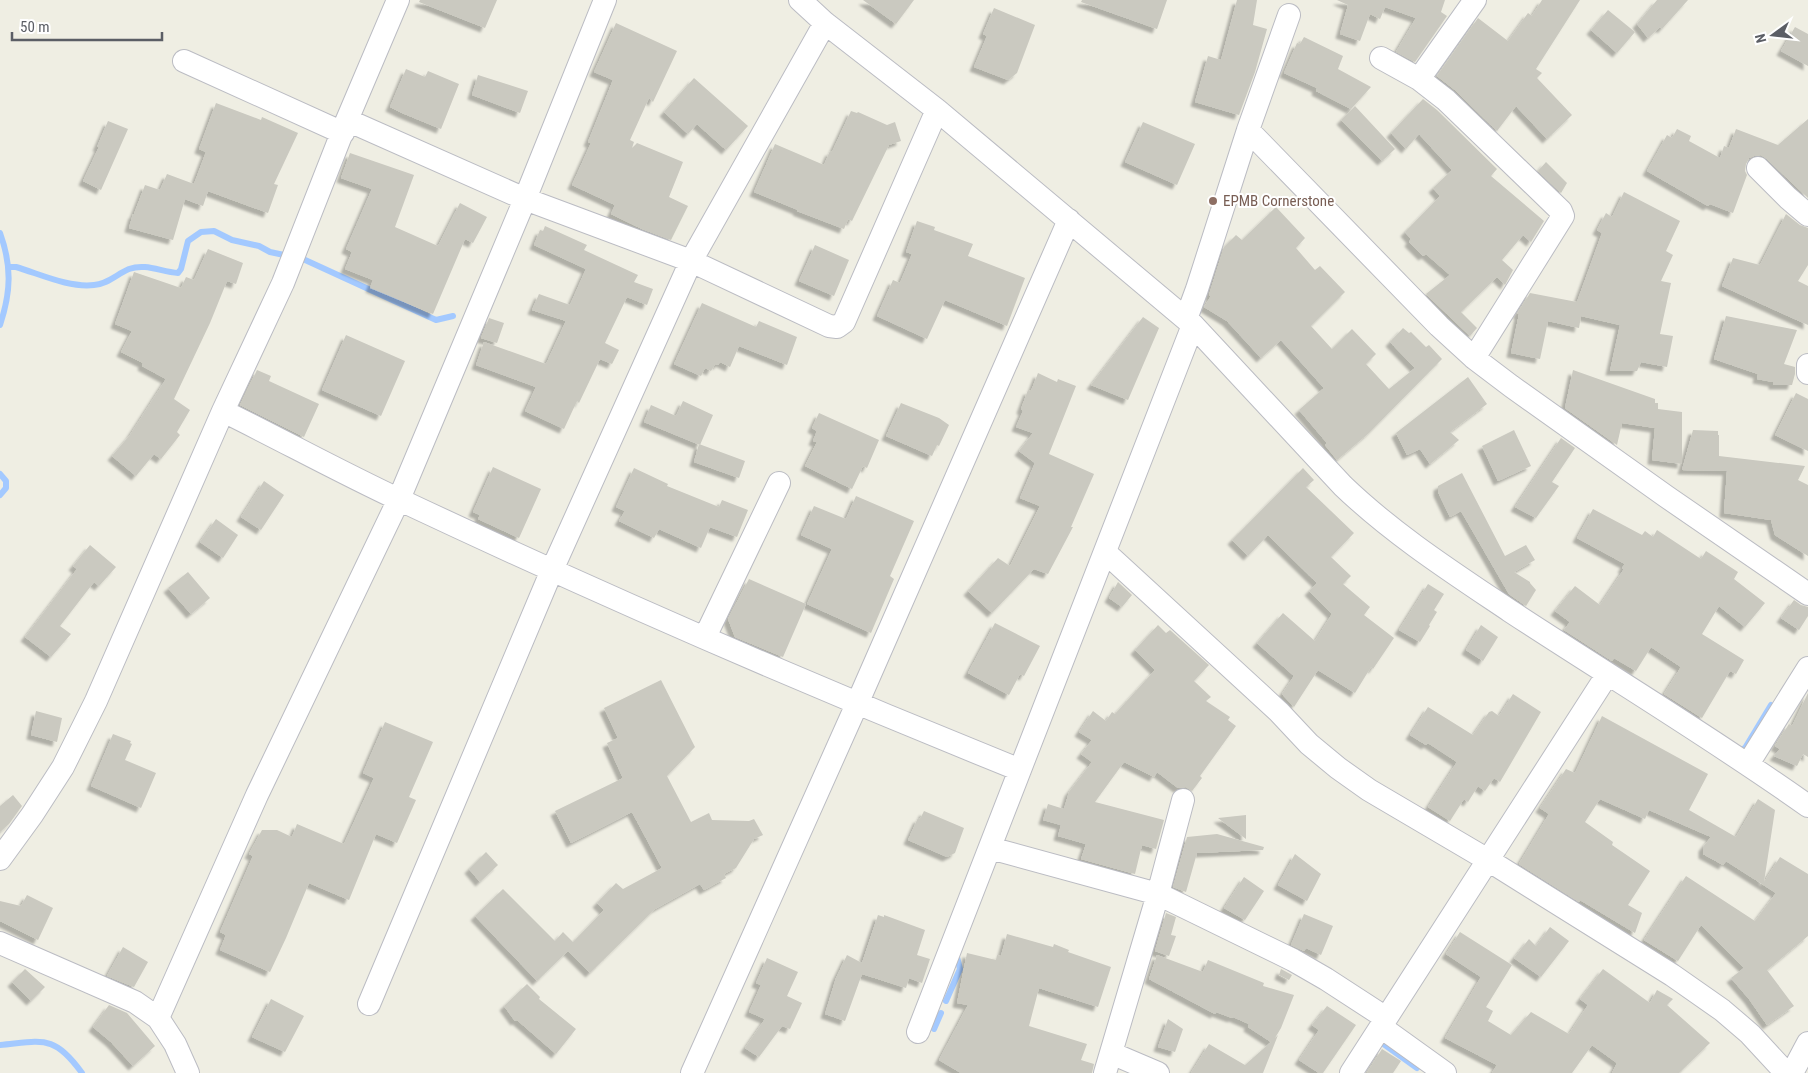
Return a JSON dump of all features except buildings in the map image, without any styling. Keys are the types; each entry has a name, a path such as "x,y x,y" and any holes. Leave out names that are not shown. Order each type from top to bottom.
{"street":[{"path":"0,859 32,815 63,767 92,710 223,411 283,283 345,126 398,0"},
{"path":"158,1018 257,795 399,499 525,199 605,0"},
{"path":"800,0 826,23 937,110 1190,322 1367,510 1441,565 1607,675 1748,764 1808,806"},
{"path":"1419,79 1475,0"},
{"path":"918,1032 1105,552 1190,322 1197,289 1248,130 1289,15"},
{"path":"369,1004 552,570 691,261 826,23"},
{"path":"1381,58 1419,79 1446,100 1563,216 1474,358"},
{"path":"184,61 525,199 691,261 830,326 838,327 844,322 937,110"},
{"path":"1248,130 1439,326 1474,358 1604,453 1808,594"},
{"path":"1758,168 1808,215"},
{"path":"692,1073 857,704 1068,220"},
{"path":"1808,365 1808,373"},
{"path":"223,411 399,499 552,570 857,704 1020,770"},
{"path":"705,637 779,483"},
{"path":"1105,552 1279,712 1309,744 1338,768 1369,790 1488,860 1672,975 1722,1010 1750,1034 1786,1073"},
{"path":"1748,764 1808,668"},
{"path":"1351,1073 1607,675"},
{"path":"1158,1073 1108,1063 1158,894 1183,800"},
{"path":"990,848 1158,894 1293,960 1326,978 1445,1073"},
{"path":"0,944 135,1002 158,1018 174,1044 188,1073"},
{"path":"1792,1073 1808,1043"}],"waterway":[{"path":"8,267 16,267 55,280 84,285 104,283 135,267 147,267 178,273 181,269 188,241 201,232 214,231 232,240 259,246 270,252 303,259 436,320 453,316"},
{"path":"0,233 7,257 9,279 4,313 0,325"},
{"path":"0,474 6,481 6,488 0,495"},
{"path":"1738,751 1745,748 1771,705"},
{"path":"946,1001 960,969 956,953"},
{"path":"934,1029 941,1013"},
{"path":"1378,1040 1417,1068"},
{"path":"0,1045 27,1042 47,1043 63,1052 82,1073"}],"place":[{"name":"EPMB Cornerstone","path":"1213,201"}]}
